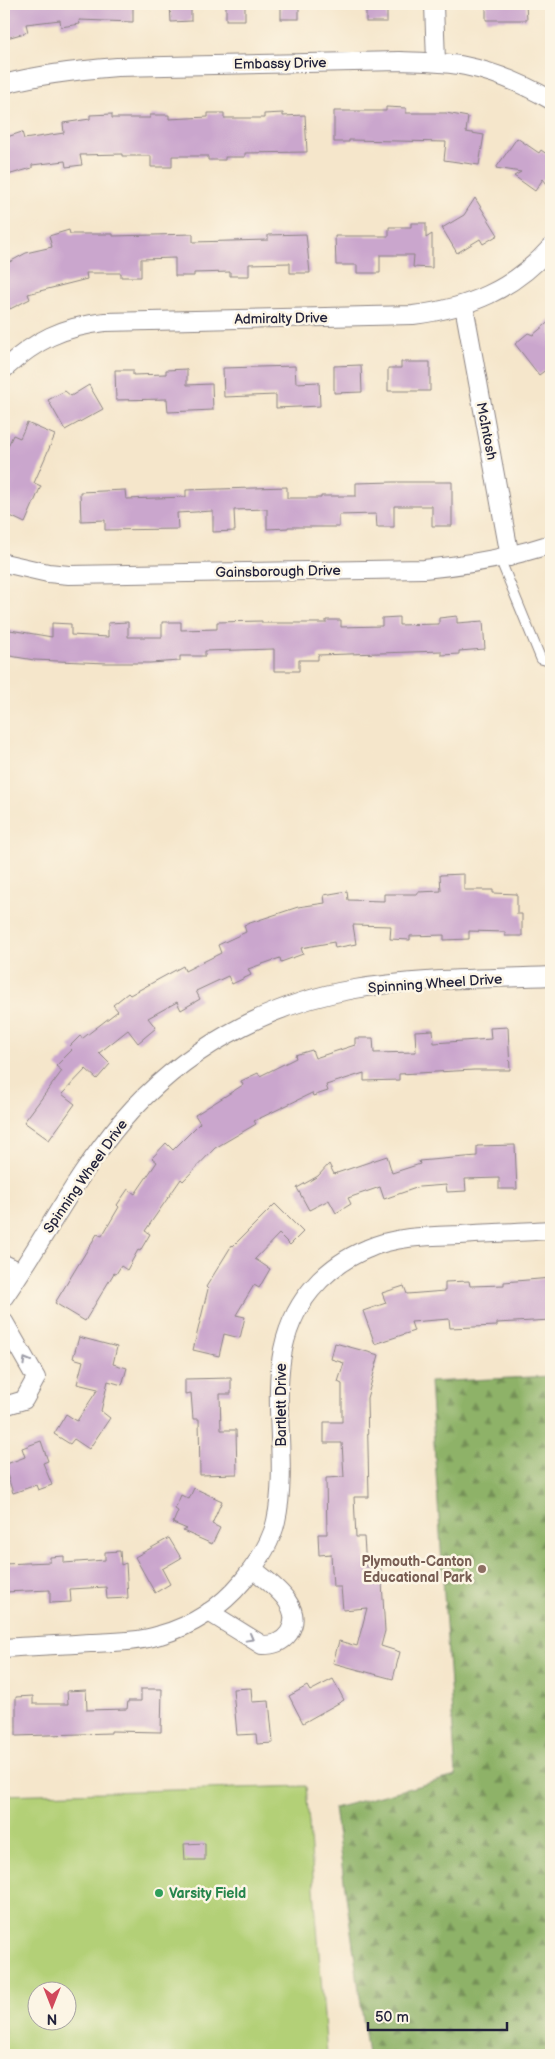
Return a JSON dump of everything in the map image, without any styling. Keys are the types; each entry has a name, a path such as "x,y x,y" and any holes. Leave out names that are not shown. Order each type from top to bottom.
{"street":[{"path":"434,4 436,62"},
{"name":"Embassy Drive","path":"4,84 45,74 117,67 400,61 436,62 478,69 510,80 551,100"},
{"name":"Admiralty Drive","path":"4,368 34,343 55,333 82,324 413,315 439,312 464,306 506,286 528,271 551,247"},
{"name":"McIntosh","path":"464,306 505,558"},
{"name":"Gainsborough Drive","path":"4,563 48,573 69,575 424,569 464,565 550,549"},
{"name":"Spinning Wheel Drive","path":"4,1297 122,1120 170,1074 232,1032 292,1005 356,988 402,983 551,976"},
{"name":"Bartlett Drive","path":"4,1648 128,1642 167,1633 209,1612 233,1592 253,1569 276,1523 281,1486 278,1378 282,1350 295,1314 318,1282 334,1267 370,1247 396,1240 551,1230"},
{"path":"4,1264 20,1272"},
{"path":"4,1322 36,1378 24,1400 4,1406"},
{"path":"209,1612 262,1644 272,1645 287,1636 294,1625 294,1615 291,1607 279,1592 253,1569"}],"lane":[{"path":"505,558 541,659 551,660"}],"green space":[{"path":"551,1376 551,2055 368,2055 334,1808 456,1776 430,1382"},
{"name":"Varsity Field","path":"306,1786 327,2055 4,2055 4,1795"}],"building":[{"path":"4,4 133,4 133,22 79,20 80,24 61,27 60,20 26,24 28,32 7,38 4,25"},
{"path":"170,4 191,4 191,21 171,22"},
{"path":"226,4 245,4 245,20 226,20"},
{"path":"281,4 299,4 299,19 281,19"},
{"path":"366,4 387,4 387,22 366,22"},
{"path":"486,4 526,4 527,20 486,20"},
{"path":"386,107 406,108 406,113 446,113 468,117 466,132 484,135 479,165 444,160 446,142 349,140 349,142 334,142 334,111 386,111"},
{"path":"208,113 224,113 224,118 264,118 264,114 283,113 283,116 305,115 307,152 245,153 245,157 225,157 225,160 208,160 208,156 172,156 172,167 151,167 151,156 122,156 122,154 80,155 82,165 66,167 65,161 32,165 32,168 4,176 4,138 22,132 24,139 64,133 63,123 90,119 90,115 112,114 112,118 150,118 150,115 169,115 169,119 208,117"},
{"path":"517,138 539,153 541,150 551,157 551,189 543,179 535,191 514,176 521,172 496,168"},
{"path":"475,198 498,235 483,244 480,239 457,253 442,228 464,215"},
{"path":"411,223 426,223 426,238 432,234 432,268 413,267 414,255 380,255 380,273 357,273 357,265 336,265 335,236 389,236 389,227 411,227"},
{"path":"69,230 70,234 113,234 113,236 193,234 193,242 268,240 268,235 306,234 310,273 290,273 290,263 249,264 249,276 230,276 230,272 194,273 194,276 175,276 175,258 141,259 141,277 121,277 121,273 86,273 87,279 28,294 30,299 10,309 4,296 4,265 26,253 52,247 49,236"},
{"path":"551,320 551,366 539,375 515,344 528,333 533,335"},
{"path":"401,362 430,362 430,391 388,391 388,368 401,368"},
{"path":"361,365 362,392 334,393 334,366"},
{"path":"295,366 296,383 319,382 320,406 276,408 276,395 224,397 223,368"},
{"path":"187,369 187,385 212,384 213,410 168,412 167,399 116,400 115,370 133,370 133,375 166,374 166,370"},
{"path":"89,385 103,409 65,430 48,400 65,391 71,396"},
{"path":"27,423 55,435 34,483 41,486 25,523 4,513 4,455 13,435 20,438"},
{"path":"452,482 452,526 432,526 432,506 394,506 394,527 377,527 376,514 339,515 339,527 267,529 267,509 234,510 235,531 213,532 213,511 177,513 178,529 105,530 105,520 81,521 80,492 125,490 126,499 186,497 186,490 287,487 287,498 321,498 321,496 356,496 356,483"},
{"path":"457,616 457,623 483,621 485,649 459,651 459,654 441,655 441,651 318,655 318,660 299,660 299,671 274,671 274,649 205,651 205,656 180,656 180,661 150,663 34,660 4,655 4,629 52,637 52,623 71,624 71,635 108,637 108,623 128,622 128,637 162,637 162,622 181,622 181,630 217,629 217,622 262,621 262,623 326,623 326,620 341,620 341,627 382,626 382,618 399,617 399,625 439,624 439,618"},
{"path":"464,874 464,890 493,890 493,893 517,894 517,914 522,914 522,936 505,936 505,932 469,931 469,939 444,940 444,935 410,936 410,940 390,939 391,926 353,925 356,944 335,948 334,942 301,948 303,954 281,962 280,958 248,969 251,975 232,984 228,976 196,991 200,999 181,1010 177,1002 148,1018 156,1028 138,1043 128,1030 99,1053 110,1064 97,1079 86,1069 62,1094 75,1104 49,1140 24,1122 62,1071 56,1066 72,1050 69,1047 80,1036 83,1038 118,1011 113,1005 128,993 130,995 183,966 185,971 221,953 218,945 246,932 244,925 298,907 325,903 324,895 347,891 348,900 384,901 384,894 418,894 418,892 441,891 440,875"},
{"path":"508,1027 510,1070 399,1074 399,1080 364,1081 364,1073 326,1085 328,1091 313,1096 312,1093 254,1121 256,1124 215,1148 183,1181 181,1179 145,1231 150,1234 140,1251 138,1250 127,1270 121,1266 116,1274 114,1273 85,1321 55,1303 97,1234 102,1236 119,1207 117,1205 128,1189 135,1194 157,1162 152,1158 166,1143 173,1150 200,1123 195,1115 243,1085 241,1081 258,1073 260,1076 296,1058 295,1055 312,1050 315,1058 355,1045 355,1038 373,1038 374,1053 416,1052 415,1031 433,1030 434,1043 491,1039 490,1028"},
{"path":"515,1145 517,1189 499,1189 499,1178 465,1179 466,1191 447,1192 446,1185 419,1187 384,1199 380,1187 348,1198 351,1204 336,1213 329,1200 309,1210 297,1188 318,1176 329,1164 334,1174 387,1156 392,1173 420,1164 419,1161 477,1156 477,1146"},
{"path":"275,1204 303,1232 290,1245 279,1234 255,1259 270,1269 259,1288 254,1285 236,1315 245,1317 240,1338 224,1334 219,1356 193,1350 208,1289 206,1287 232,1245"},
{"path":"551,1278 551,1320 497,1323 497,1326 450,1328 449,1319 411,1322 414,1331 375,1344 363,1311 386,1303 382,1293 404,1286 407,1294 445,1291 445,1282 469,1281 470,1286 504,1285 504,1282"},
{"path":"79,1337 117,1347 113,1364 127,1368 122,1385 108,1381 101,1411 110,1418 89,1449 74,1439 70,1444 54,1434 66,1414 77,1421 98,1389 77,1384 83,1361 73,1358"},
{"path":"335,1343 379,1355 367,1398 369,1497 354,1497 356,1537 364,1537 366,1567 381,1566 385,1631 381,1646 400,1652 393,1679 333,1663 339,1641 357,1646 367,1608 343,1610 341,1587 333,1587 331,1554 319,1555 318,1534 327,1534 326,1478 344,1477 342,1443 324,1443 324,1422 342,1422 342,1384 338,1382 344,1363 331,1359"},
{"path":"231,1378 231,1394 220,1394 221,1430 236,1430 237,1474 200,1475 199,1419 193,1419 191,1393 185,1394 185,1379"},
{"path":"41,1441 48,1461 43,1463 52,1485 38,1490 36,1485 13,1493 4,1465 25,1457 22,1448"},
{"path":"194,1488 222,1501 212,1524 220,1528 212,1544 183,1531 187,1529 173,1523 178,1511 175,1509 181,1495 189,1499"},
{"path":"169,1538 181,1558 162,1569 170,1584 155,1593 135,1557"},
{"path":"120,1551 121,1565 126,1563 128,1598 107,1599 106,1587 70,1589 71,1602 50,1603 50,1590 4,1592 4,1564 50,1562 50,1557 64,1556 64,1563 105,1560 105,1552"},
{"path":"333,1679 344,1700 303,1723 289,1696 307,1686 310,1691"},
{"path":"251,1688 252,1702 269,1701 273,1743 257,1744 256,1734 237,1735 233,1689"},
{"path":"141,1689 162,1689 161,1732 111,1731 111,1733 16,1736 16,1697 33,1696 33,1704 68,1704 67,1691 86,1690 87,1710 127,1709 128,1701 141,1701"},
{"path":"205,1843 205,1860 185,1860 184,1844"}],"place":[{"name":"Plymouth-Canton Educational Park","path":"482,1569"},
{"name":"Varsity Field","path":"159,1893"}]}
